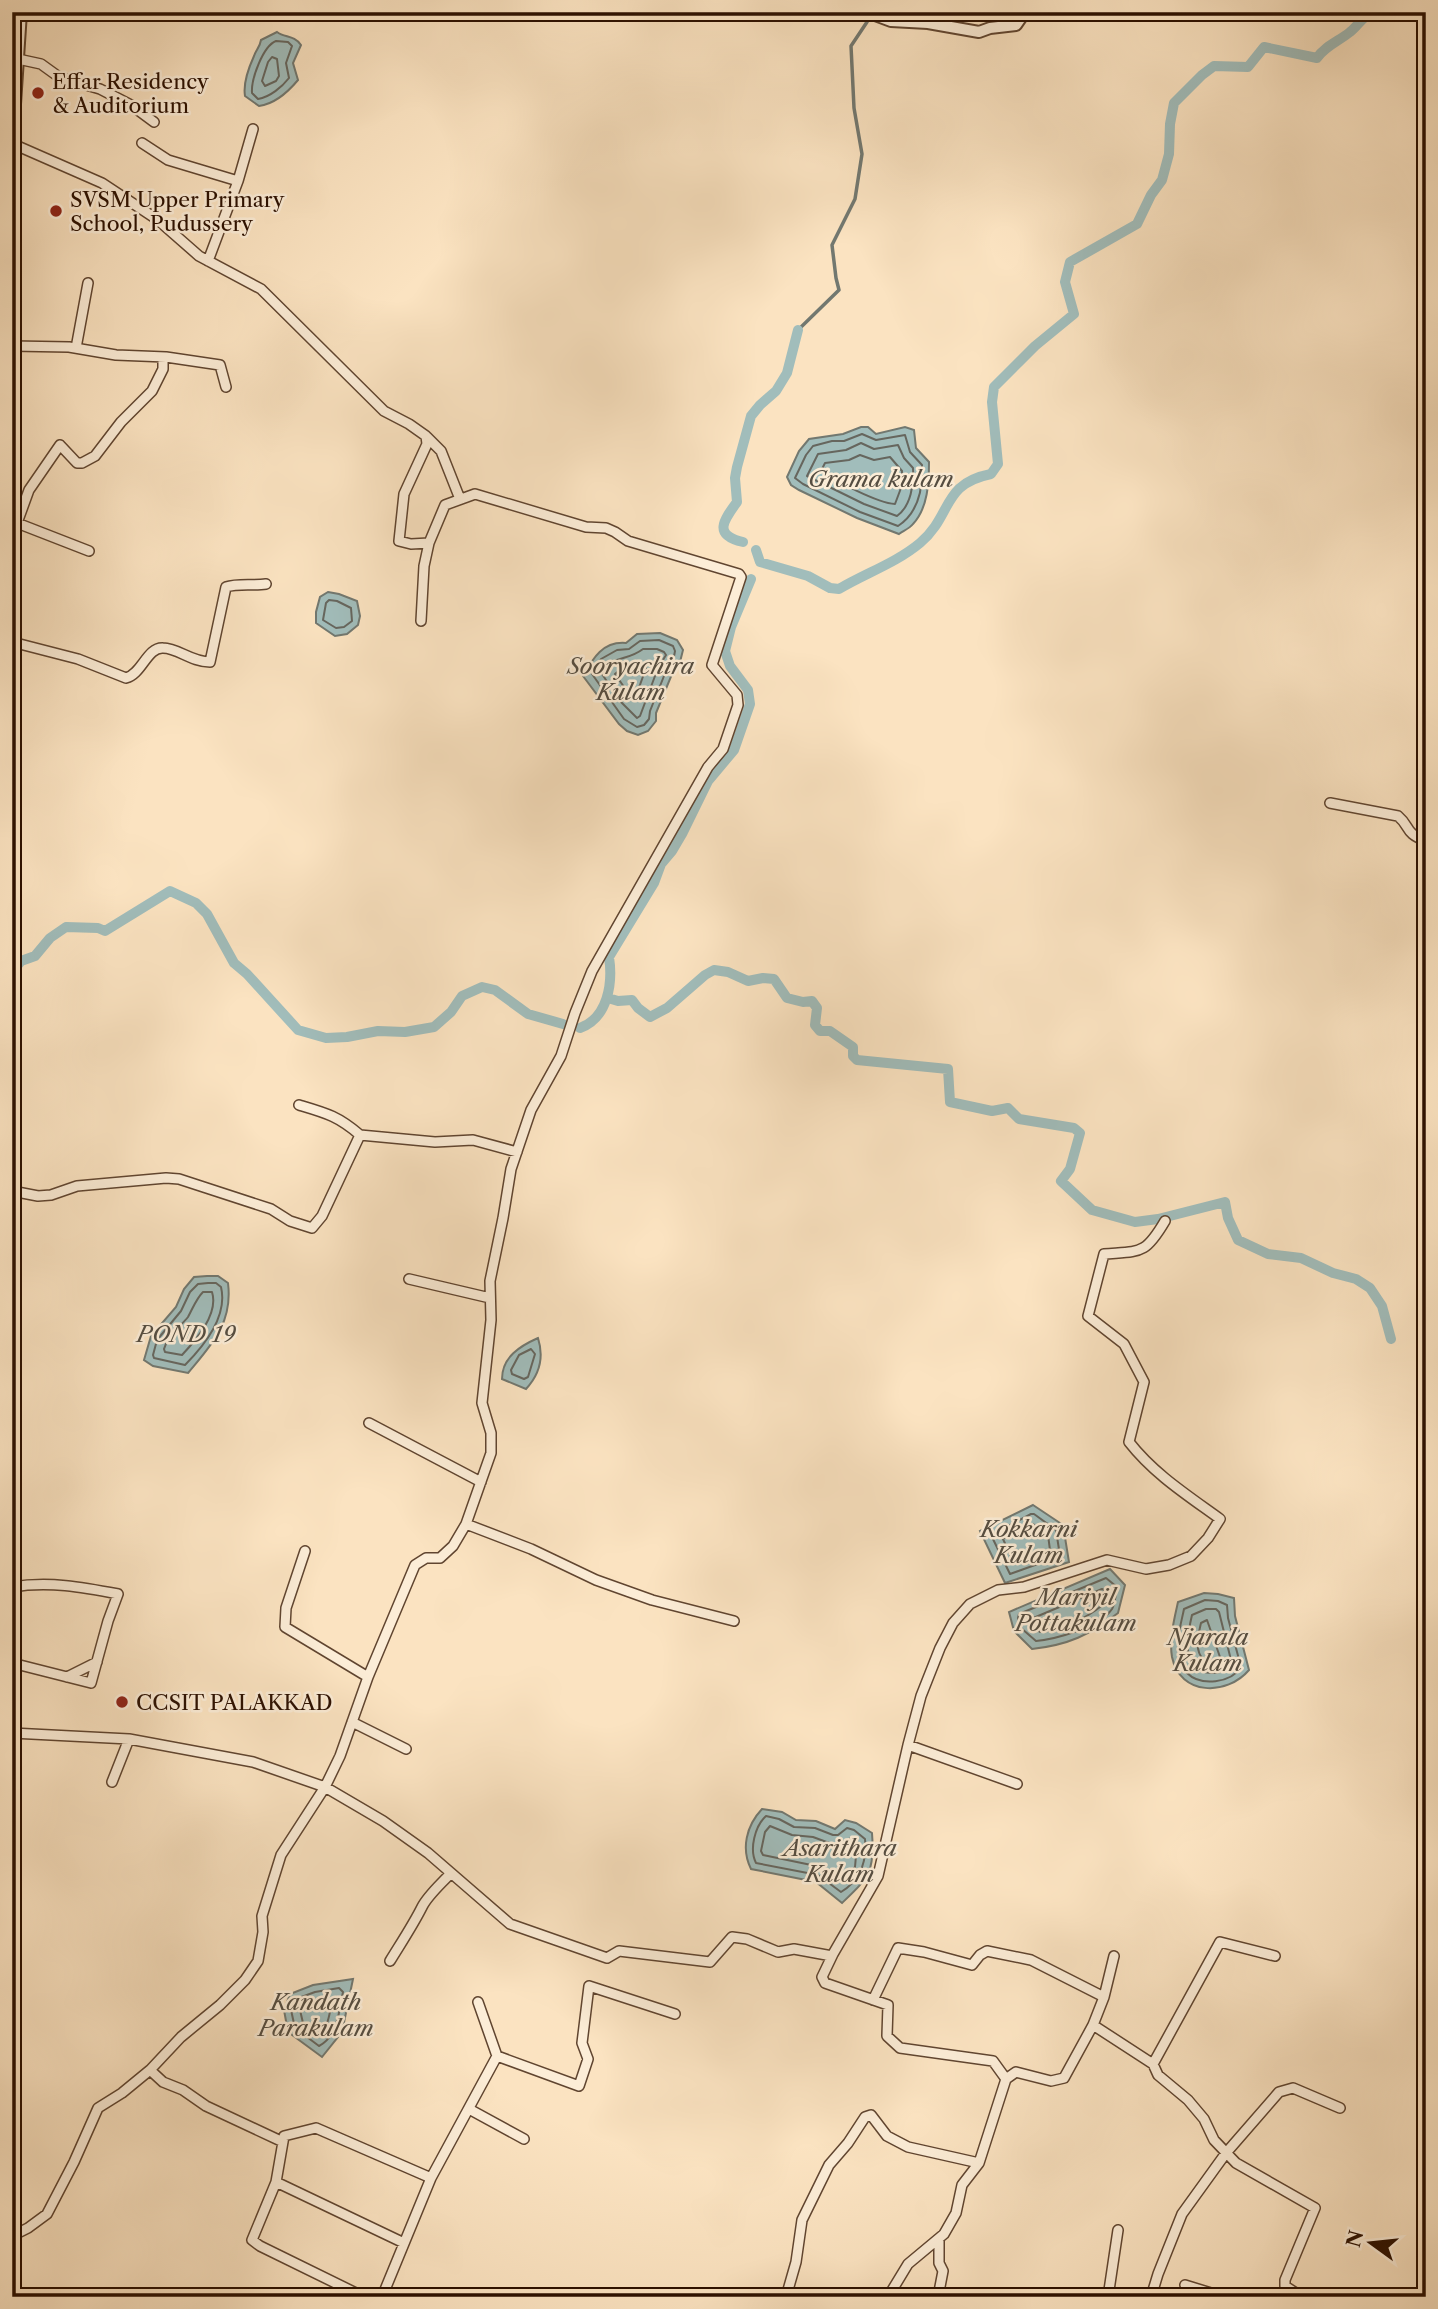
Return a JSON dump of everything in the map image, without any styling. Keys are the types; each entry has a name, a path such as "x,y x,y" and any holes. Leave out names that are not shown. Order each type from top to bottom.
{"street":[{"path":"12,150 21,18 29,12"},
{"path":"867,12 891,21 928,23 979,32 1016,24 1025,12"},
{"path":"18,60 41,64 59,77 100,89 131,105 154,122"},
{"path":"208,261 238,181 253,129"},
{"path":"142,143 168,160 238,181"},
{"path":"13,144 111,188 158,220 199,256 261,289 384,411 409,424 441,451 460,499"},
{"path":"76,348 88,283"},
{"path":"12,346 76,348 116,355 163,357 220,365 226,387"},
{"path":"89,551 15,523 29,491 60,445 77,463 95,456 121,422 152,391 163,369 163,357"},
{"path":"426,436 427,444 404,494 398,541 422,545 429,543"},
{"path":"12,2236 47,2214 98,2108 122,2093 181,2037 229,1997 258,1961 263,1932 262,1916 281,1855 325,1787 340,1756 368,1677 415,1565 426,1558 440,1558 453,1546 466,1524 491,1453 491,1433 482,1403 489,1345 489,1280 503,1218 510,1169 531,1110 561,1056 592,971 708,767 723,749 738,705 737,695 712,665 741,577 739,574 628,541 606,528 576,524 475,494 445,505 429,543 424,566 421,621"},
{"path":"12,642 78,659 126,678 134,676 154,650 163,647 201,662 210,662 226,587 233,584 266,584"},
{"path":"1330,803 1398,816 1408,831 1426,841"},
{"path":"299,1105 323,1111 360,1135 435,1142 473,1140 517,1152"},
{"path":"12,1191 38,1196 51,1195 77,1186 179,1179 271,1209 290,1221 312,1228 322,1216 360,1135"},
{"path":"1006,2079 993,2061 900,2048 887,2036 888,2005 825,1983 822,1977 878,1876 922,1696 940,1648 953,1623 970,1604 999,1590 1024,1587 1107,1560 1146,1569 1191,1556 1208,1538 1220,1519 1175,1488 1142,1459 1129,1442 1144,1382 1124,1344 1088,1316 1104,1254 1142,1251 1153,1243 1165,1221"},
{"path":"409,1279 490,1298"},
{"path":"369,1423 481,1482"},
{"path":"466,1524 531,1549 596,1580 652,1600 734,1621"},
{"path":"305,1550 286,1608 285,1627 368,1677"},
{"path":"12,1587 36,1583 70,1585 118,1594 91,1683 12,1663"},
{"path":"66,1677 97,1662"},
{"path":"352,1722 406,1749"},
{"path":"12,1733 129,1739 253,1762 325,1787 383,1821 428,1853 510,1924 607,1958 619,1951 710,1962 732,1937 747,1939 778,1952 794,1949 832,1956"},
{"path":"112,1782 129,1739"},
{"path":"908,1745 1017,1784"},
{"path":"390,1961 412,1923 420,1915 422,1907 451,1873"},
{"path":"1153,2064 1220,1942 1275,1956"},
{"path":"873,2000 898,1948 972,1965 987,1951 1031,1960 1104,1997"},
{"path":"888,2297 908,2264 944,2234 956,2213 962,2185 979,2163 1006,2079 1016,2072 1051,2081 1063,2078 1093,2025 1104,1997 1114,1956"},
{"path":"497,2056 579,2086 588,2059 582,2043 589,1986 675,2014"},
{"path":"382,2297 431,2178 497,2056 478,2002"},
{"path":"1093,2025 1153,2064 1158,2075 1204,2119 1213,2140 1236,2163 1315,2208 1285,2280 1285,2286 1302,2297"},
{"path":"149,2070 163,2082 183,2090 206,2106 283,2141"},
{"path":"1151,2297 1182,2214 1226,2153 1279,2092 1293,2088 1340,2108"},
{"path":"469,2109 524,2139"},
{"path":"786,2297 796,2262 802,2220 829,2165 865,2117 871,2115 887,2136 908,2147 979,2163"},
{"path":"364,2297 252,2240 276,2182 284,2136 316,2128 431,2178"},
{"path":"276,2182 404,2243"},
{"path":"1108,2297 1118,2230"},
{"path":"938,2297 943,2271 939,2263 939,2239"},
{"path":"1185,2285 1224,2297"}],"water":[{"path":"277,32 301,45 293,63 298,80 280,97 259,106 245,96 247,76 261,40"},
{"name":"Grama kulam","path":"868,427 876,434 905,427 914,430 916,448 929,462 925,503 918,518 899,534 857,518 799,490 791,485 787,477 799,451 809,439 843,434"},
{"path":"328,592 357,601 360,616 358,625 347,634 335,636 316,623 320,597"},
{"name":"Sooryachira Kulam","path":"660,633 677,640 683,650 679,666 672,674 656,713 656,721 648,731 638,735 619,724 583,676 595,657 605,648 626,643 637,634"},
{"name":"POND 19","path":"218,1276 228,1283 229,1297 224,1321 219,1332 188,1373 153,1366 144,1360 151,1336 176,1307 184,1289 194,1277"},
{"path":"538,1338 540,1365 526,1389 502,1379 505,1364 513,1353"},
{"name":"Kokkarni Kulam","path":"1033,1505 1063,1525 1069,1562 1005,1583 980,1531"},
{"name":"Mariyil Pottakulam","path":"1110,1569 1125,1585 1118,1613 1098,1627 1068,1642 1032,1649 1014,1631 1009,1612"},
{"name":"Njarala Kulam","path":"1204,1593 1234,1598 1235,1616 1249,1670 1240,1679 1217,1688 1194,1685 1184,1679 1177,1670 1171,1650 1178,1602"},
{"name":"Asarithara Kulam","path":"762,1809 782,1812 796,1820 816,1821 835,1829 845,1820 872,1833 871,1865 864,1880 842,1903 816,1882 751,1869 746,1854 747,1838 752,1823"},
{"name":"Kandath Parakulam","path":"353,1979 342,2032 322,2057 288,2032 284,2010 290,1994 313,1985"}],"waterway":[{"path":"756,550 760,562 808,576 830,588 839,589 891,562 920,543 938,522 955,493 963,485 991,474 998,464 992,402 994,387 1035,346 1074,314 1065,282 1070,262 1137,224 1151,195 1162,180 1169,154 1174,103 1214,66 1248,67 1264,47 1317,58 1372,12"},
{"path":"798,330 839,290 832,245 855,199 862,154 854,108 851,46 867,22"},
{"path":"743,542 724,531 725,521 737,502 737,467 751,416 776,391 787,373 798,330"},
{"path":"580,1028 589,1023 603,1008 609,988 609,957 654,883 661,864 682,834 708,781 734,750 750,704 748,690 730,666 725,651 731,627 751,579"},
{"path":"12,972 21,961 35,956 50,938 66,927 98,928 105,931 170,891 196,903 207,914 234,963 298,1030 326,1038 434,1027 451,1012 462,996 482,987 495,990 528,1014 563,1024"},
{"path":"608,998 618,1001 632,1000 650,1017 667,1008 714,970 728,972 748,981 774,979 787,998 812,1001 817,1008 815,1025 820,1031 830,1031 853,1047 853,1056 857,1060 948,1069 950,1102 992,1111 1008,1108 1019,1119 1074,1128 1080,1133 1070,1169 1061,1181 1092,1210 1135,1222 1225,1202 1228,1218 1238,1240 1268,1254 1301,1258 1333,1273 1356,1279 1370,1288 1382,1306 1391,1339"}],"place":[{"name":"Effar Residency & Auditorium","path":"38,93"},
{"name":"SVSM Upper Primary School, Pudussery","path":"56,211"},
{"name":"CCSIT PALAKKAD","path":"122,1702"}]}
